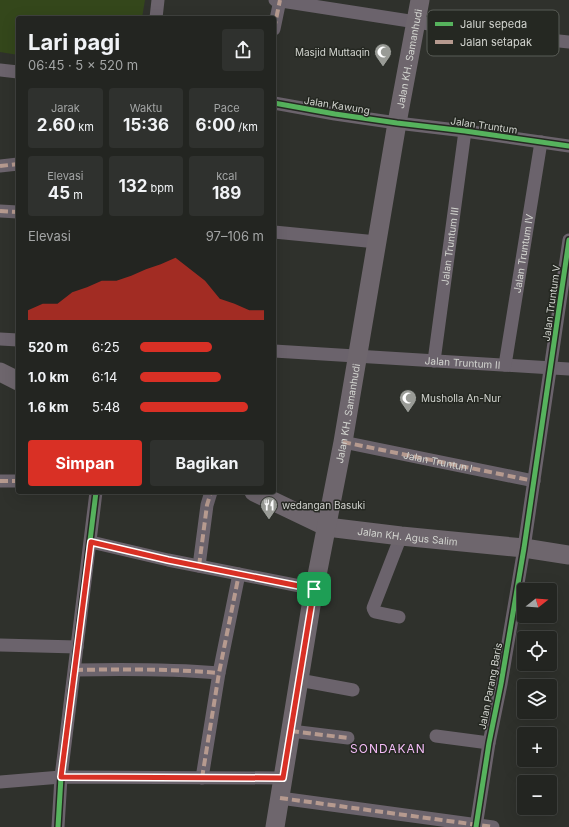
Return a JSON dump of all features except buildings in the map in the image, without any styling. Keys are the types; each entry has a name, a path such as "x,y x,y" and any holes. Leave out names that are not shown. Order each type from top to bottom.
{"main road":[{"name":"Jalan KH. Samanhudi","path":"275,827 314,589 343,442 356,356 420,0"},
{"path":"0,372 16,380"},
{"name":"Jalan KH. Agus Salim","path":"258,494 327,527 524,548 569,555"}],"street":[{"path":"156,16 158,0"},
{"path":"276,17 279,0 427,24"},
{"path":"559,41 569,42"},
{"path":"0,70 16,72"},
{"name":"Jalan Kawung","path":"276,103 397,123"},
{"name":"Jalan Truntum","path":"397,123 569,146"},
{"name":"Jalan Truntum III","path":"434,361 465,131"},
{"name":"Jalan Truntum IV","path":"505,365 541,142"},
{"path":"0,166 16,164"},
{"path":"0,211 16,212"},
{"path":"276,232 377,242"},
{"name":"Jalan Truntum V","path":"534,481 569,240"},
{"path":"0,339 16,340"},
{"name":"Jalan Truntum II","path":"276,351 569,369"},
{"name":"Jalan Truntun I","path":"343,442 534,481"},
{"path":"0,480 16,481"},
{"name":"Jalan Parang Baris","path":"476,826 489,743 501,684 524,548 534,481"},
{"path":"58,827 61,777 96,494"},
{"path":"199,566 207,505 210,494"},
{"path":"399,617 375,612 373,608 401,536"},
{"path":"91,542 199,566 314,589"},
{"path":"202,778 219,674 239,574"},
{"path":"0,645 77,647"},
{"path":"75,670 179,670 219,674"},
{"path":"299,680 353,690"},
{"path":"291,731 348,738"},
{"path":"436,736 489,743"},
{"path":"0,782 61,777 283,778"},
{"path":"280,798 476,826 493,827"}],"green space":[{"path":"0,0 145,0 142,16 16,16 16,55 0,52"}],"marked path":[{"path":"276,19 280,0"},
{"path":"0,166 16,164"},
{"path":"0,211 16,212"},
{"path":"343,442 534,481"},
{"path":"0,481 16,481"},
{"path":"199,566 207,505 210,494"},
{"path":"91,542 168,560 315,589"},
{"path":"202,778 219,673 239,574"},
{"path":"75,670 111,669 219,673"},
{"path":"291,731 348,738"},
{"path":"280,798 493,827"}],"cycle path":[{"path":"276,103 335,114 569,146"},
{"path":"476,827 489,743 501,684 524,548 569,240"},
{"path":"58,827 61,777 96,494"}],"place":[{"name":"Masjid Muttaqin","path":"383,67"},
{"name":"Musholla An-Nur","path":"408,413"},
{"name":"wedangan Basuki","path":"269,520"}],"district":[{"name":"SONDAKAN","path":"388,748"}],"route":[{"path":"91,542 168,560 314,589 283,778 61,777 91,542"}]}
